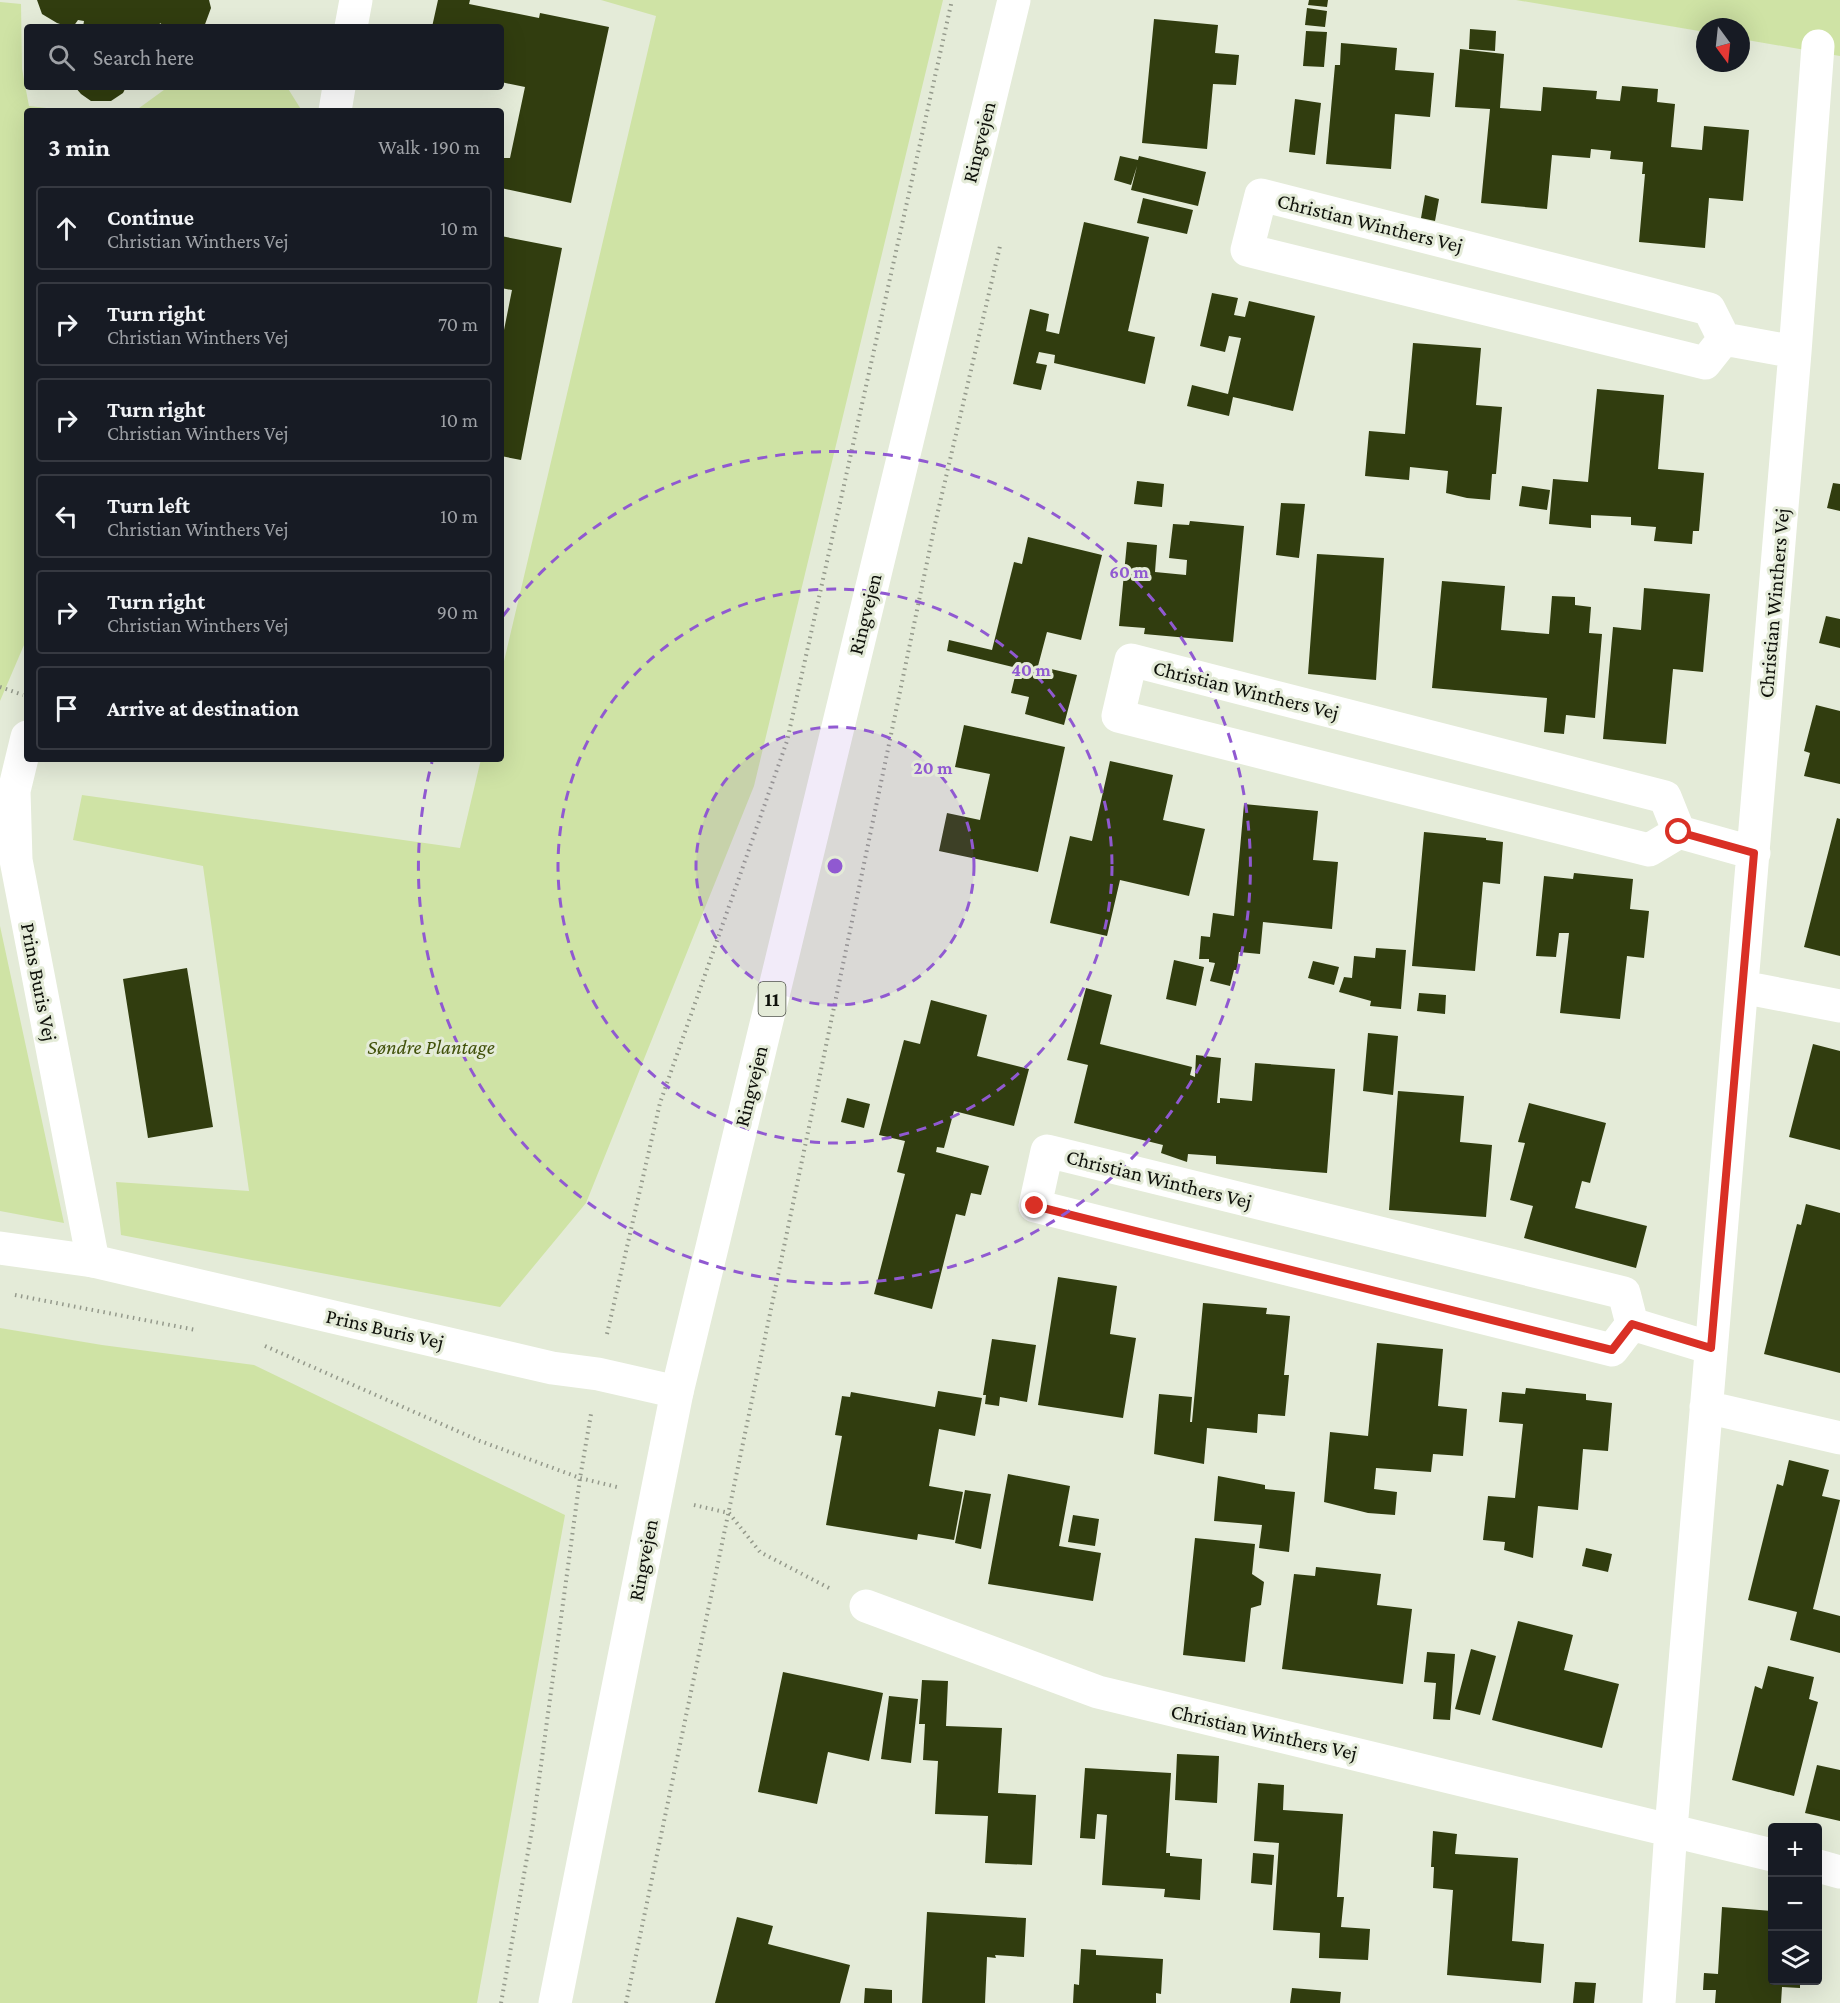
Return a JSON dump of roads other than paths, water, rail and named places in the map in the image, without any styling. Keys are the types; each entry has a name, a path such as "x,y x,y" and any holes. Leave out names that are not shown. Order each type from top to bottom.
{"street":[{"path":"352,24 356,0"},
{"name":"Ringvejen","path":"555,2003 677,1392 1014,0"},
{"name":"Christian Winthers Vej","path":"1659,2003 1671,1829 1754,853 1818,46"},
{"path":"336,108 338,90"},
{"name":"Christian Winthers Vej","path":"1261,195 1709,309 1724,339 1705,363 1247,250 1261,195"},
{"path":"1724,339 1795,352"},
{"name":"Christian Winthers Vej","path":"1131,660 1665,797 1679,832 1649,850 1118,716 1131,660"},
{"name":"Prins Buris Vej","path":"24,749 14,791 16,860 93,1261"},
{"path":"1679,832 1754,853"},
{"path":"1742,987 1840,1006"},
{"name":"Christian Winthers Vej","path":"1047,1151 1624,1293 1632,1324 1612,1350 1035,1206 1047,1151"},
{"name":"Prins Buris Vej","path":"0,1248 93,1261 552,1368 598,1374 677,1392"},
{"path":"1632,1324 1711,1348"},
{"path":"1706,1407 1840,1438"},
{"name":"Christian Winthers Vej","path":"866,1606 1098,1692 1671,1829"},
{"path":"1671,1829 1768,1854"},
{"path":"1822,1867 1840,1872"}],"park label":[{"name":"Søndre Plantage","path":"431,1047"}]}
